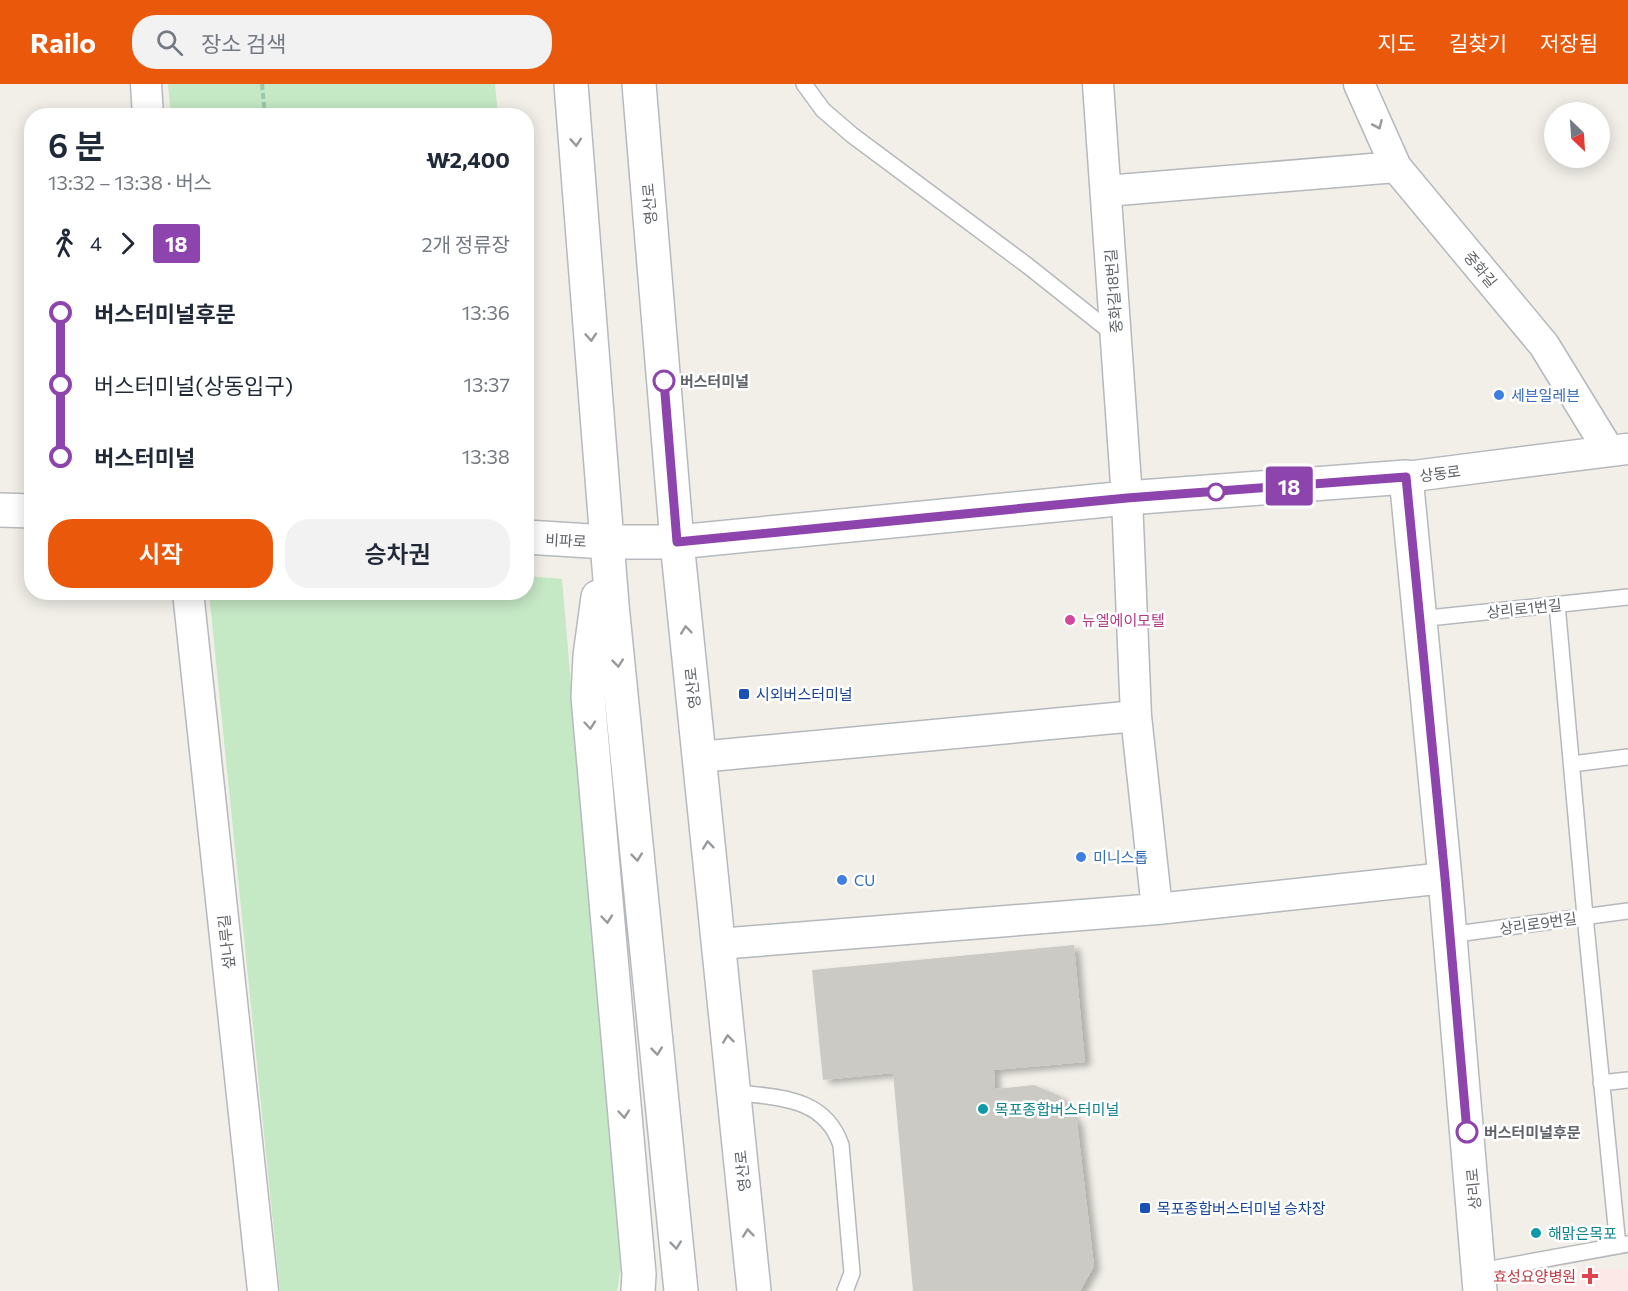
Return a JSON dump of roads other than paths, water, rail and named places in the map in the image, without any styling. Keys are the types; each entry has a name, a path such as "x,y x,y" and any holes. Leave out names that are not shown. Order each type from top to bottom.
{"street":[{"path":"146,84 148,108"},
{"path":"571,84 606,542 681,1291"},
{"name":"영산로","path":"639,84 677,542 754,1291"},
{"name":"중화길18번길","path":"1098,84 1127,498 1136,716 1157,909"},
{"name":"중화길","path":"1359,84 1396,167 1544,345 1618,450"},
{"path":"1106,191 1396,167"},
{"name":"상동로","path":"606,542 677,542 1127,498 1406,477 1618,450"},
{"name":"상리로","path":"1406,477 1445,878 1480,1281"},
{"path":"0,510 24,511"},
{"name":"비파로","path":"534,538 606,542"},
{"path":"606,542 590,656 588,697 639,1274 638,1291"},
{"name":"섶나루길","path":"189,600 263,1291"},
{"path":"699,757 1136,716"},
{"path":"718,944 1157,909 1445,878"}],"lane":[{"path":"804,84 823,110 852,135 1028,266 1116,336"},
{"name":"상리로1번길","path":"1419,620 1628,597"},
{"path":"1480,1281 1623,1245 1601,1083 1557,604"},
{"path":"1572,764 1628,758"},
{"name":"상리로9번길","path":"1449,935 1628,911"},
{"path":"1601,1083 1628,1080"},
{"path":"734,1092 787,1099 808,1107 826,1117 836,1132 841,1145 852,1273 845,1291"}],"place":[{"name":"버스터미널","path":"664,381"},
{"name":"세븐일레븐","path":"1499,395"},
{"name":"뉴엘에이모텔","path":"1070,620"},
{"name":"시외버스터미널","path":"744,694"},
{"name":"미니스톱","path":"1081,857"},
{"name":"CU","path":"842,880"},
{"name":"목포종합버스터미널","path":"983,1109"},
{"name":"버스터미널후문","path":"1467,1132"},
{"name":"목포종합버스터미널 승차장","path":"1145,1208"},
{"name":"해맑은목포","path":"1536,1233"},
{"name":"효성요양병원","path":"1590,1276"}]}
